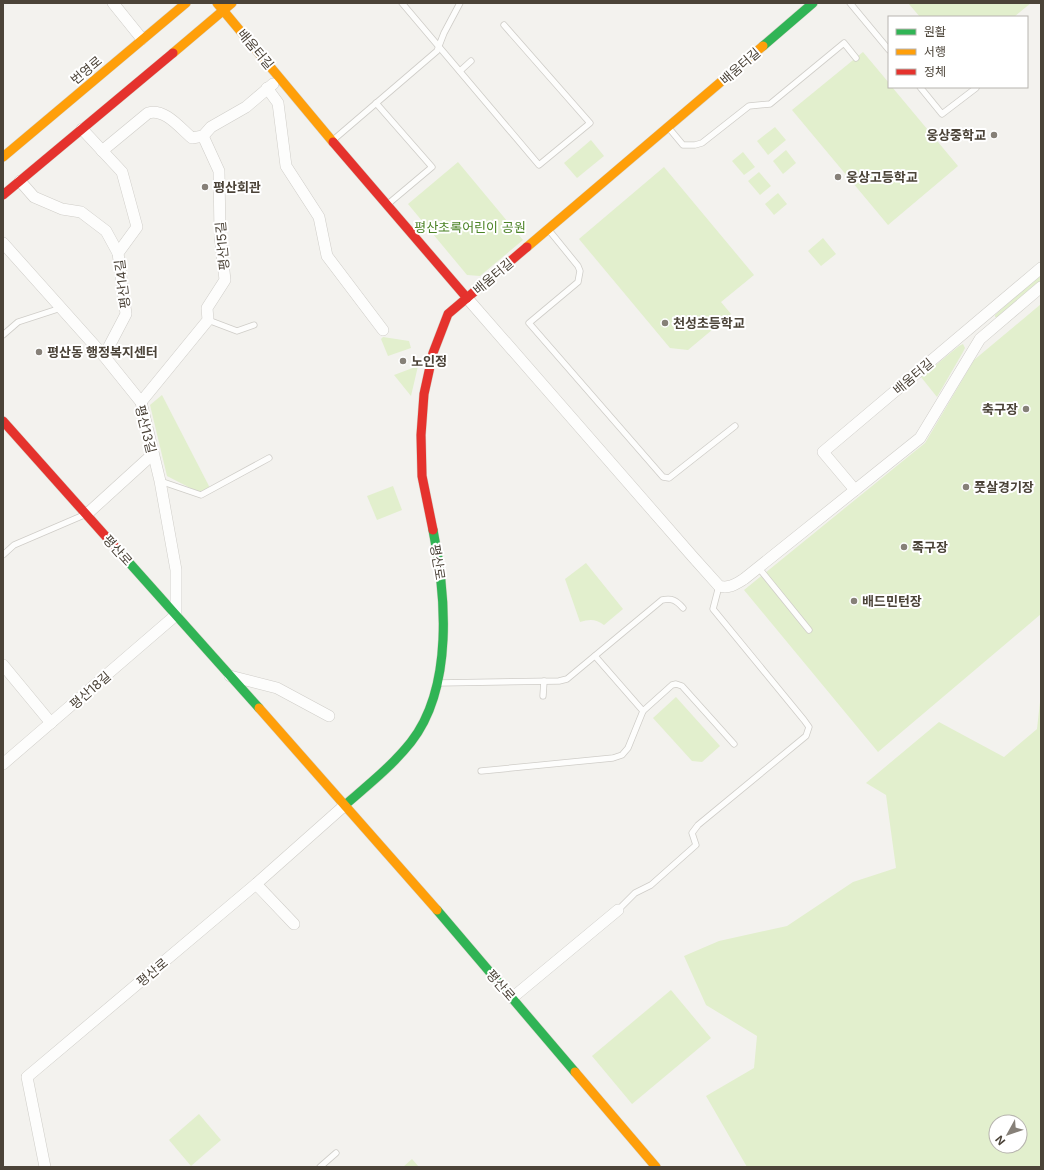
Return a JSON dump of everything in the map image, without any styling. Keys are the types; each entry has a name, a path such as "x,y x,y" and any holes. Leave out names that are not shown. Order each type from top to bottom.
{"street":[{"path":"113,3 142,39"},
{"name":"번영로","path":"3,157 186,3"},
{"name":"배움터길","path":"217,3 332,141 467,298 813,3"},
{"path":"3,195 232,3"},
{"path":"102,151 148,113 156,111 164,114 192,138 203,136 211,127 246,106 279,78"},
{"path":"267,88 278,103 286,166 319,217 327,256 383,330"},
{"name":"평산14길","path":"82,129 122,172 137,227 118,253 126,314 104,356"},
{"name":"평산15길","path":"141,402 208,320 207,308 225,280 220,236 219,171 203,136"},
{"path":"20,181 34,197 62,209 81,212 106,231 118,253"},
{"name":"평산13길","path":"3,243 104,356 141,402 160,481 176,570 176,615"},
{"name":"배움터길","path":"855,490 823,452 1041,268"},
{"path":"467,298 719,586 725,588 744,579 920,438 980,339 1041,287"},
{"name":"평산로","path":"45,1167 27,1077 256,884 405,751 420,730 428,714 438,683 442,638 442,593 436,548 426,504 422,476 421,428 426,383 436,343 448,314 467,298"},
{"path":"970,328 980,339"},
{"name":"평산로","path":"3,421 345,804 656,1167"},
{"path":"87,514 153,454"},
{"name":"평산18길","path":"3,764 176,615"},
{"path":"3,665 51,723"},
{"path":"230,676 277,688 329,716"},
{"path":"256,884 294,924"},
{"path":"512,998 618,910"}],"lane":[{"path":"402,3 540,166 590,123 504,24"},
{"path":"332,141 436,51 460,3"},
{"path":"850,3 888,49"},
{"path":"668,127 683,145 695,145 702,143 749,106 770,104 844,43 856,58"},
{"path":"460,70 471,61"},
{"path":"921,88 942,114 976,88"},
{"path":"376,103 432,167 387,205"},
{"path":"548,229 578,266 580,278 578,282 529,323 664,477 669,478 735,426"},
{"path":"3,335 18,322 61,308"},
{"path":"208,320 237,331 254,325"},
{"path":"160,481 201,495 268,458"},
{"path":"3,555 14,545 87,514"},
{"path":"758,567 809,630"},
{"path":"618,910 635,894 651,885 696,845 692,833 698,825 806,736 809,727 713,609 719,586"},
{"path":"438,683 544,681 567,679 662,600 669,598 676,600 683,608"},
{"path":"595,656 643,710"},
{"path":"543,696 544,681"},
{"path":"481,770 613,758 622,755 628,748 643,710 672,685 676,684 682,686 734,744"},
{"path":"320,1167 336,1153"}],"green space":[{"path":"908,3 1031,3 1015,16 919,16"},
{"path":"863,52 888,82 888,88 893,88 958,166 888,225 792,110"},
{"path":"775,127 786,140 768,155 757,141"},
{"path":"591,140 604,156 577,178 564,163"},
{"path":"786,150 796,163 783,174 773,161"},
{"path":"743,152 755,167 744,175 732,161"},
{"name":"평산초록어린이 공원","path":"458,162 523,240 480,276 467,275 408,204"},
{"path":"664,167 754,275 721,302 731,314 688,350 670,348 579,239"},
{"path":"759,172 771,186 760,195 748,181"},
{"path":"778,193 787,204 774,215 765,204"},
{"path":"823,238 836,254 821,266 808,251"},
{"path":"1041,274 1041,281 998,318 995,317 995,315"},
{"path":"1041,304 1041,614 878,752 744,590 925,443 974,360"},
{"path":"383,337 409,341 411,348 388,356 381,339"},
{"path":"963,344 965,348 937,397 921,377"},
{"path":"418,366 411,396 394,375"},
{"path":"162,395 210,488 200,493 167,476 150,405"},
{"path":"393,486 402,510 377,520 367,496"},
{"path":"586,563 623,609 604,625 593,620 580,622 565,579"},
{"path":"1041,693 1041,1167 747,1167 706,1096 754,1068 757,1036 706,1005 684,956 719,941 787,926 853,882 896,868 886,795 866,783 939,722 1004,757 1037,729"},
{"path":"676,697 720,746 702,762 692,761 653,718"},
{"path":"671,990 711,1038 632,1104 592,1056"},
{"path":"199,1114 221,1140 191,1166 169,1140"},
{"path":"412,1159 419,1167 403,1167"}],"traffic: fast":[{"path":"763,46 813,3"},
{"path":"345,805 371,783 404,751 425,720 434,695 440,668 443,639 443,611 438,555 433,530"},
{"path":"117,549 259,708"},
{"path":"437,910 575,1072"}],"traffic: slow":[{"path":"3,157 186,3"},
{"path":"217,3 333,142"},
{"path":"173,53 232,3"},
{"path":"527,247 763,46"},
{"path":"259,708 437,910"},
{"path":"575,1072 656,1167"}],"traffic: jam":[{"path":"3,195 173,53"},
{"path":"333,142 467,298"},
{"path":"433,530 422,476 421,435 424,394 433,353 448,314 527,247"},
{"path":"3,421 117,549"}],"place":[{"name":"웅상중학교","path":"994,135"},
{"name":"웅상고등학교","path":"838,177"},
{"name":"평산회관","path":"205,187"},
{"name":"천성초등학교","path":"665,323"},
{"name":"평산동 행정복지센터","path":"39,352"},
{"name":"노인정","path":"403,361"},
{"name":"축구장","path":"1026,409"},
{"name":"풋살경기장","path":"966,487"},
{"name":"족구장","path":"904,547"},
{"name":"배드민턴장","path":"854,601"}]}
